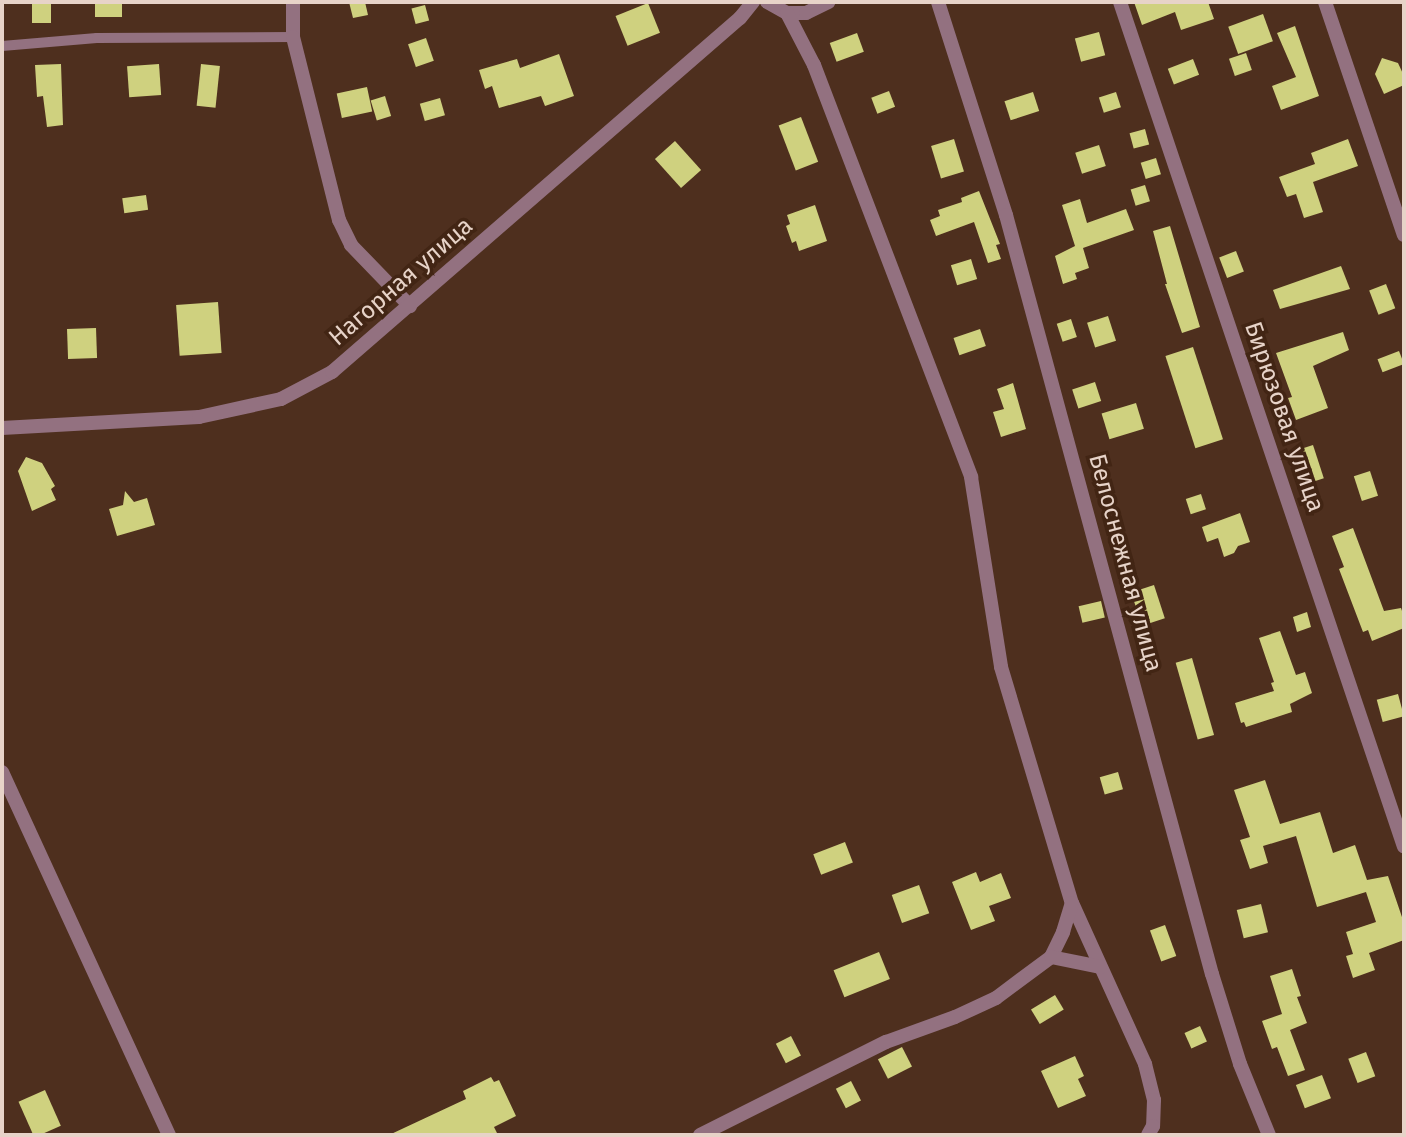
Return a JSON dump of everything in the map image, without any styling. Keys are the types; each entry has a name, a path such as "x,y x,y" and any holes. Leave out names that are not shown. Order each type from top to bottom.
{"street":[{"path":"293,2 293,37 339,220 351,244 410,306"},
{"name":"Нагорная улица","path":"2,428 199,416 281,399 332,372 740,18 753,2"},
{"path":"767,2 787,13 806,13 829,2"},
{"name":"Белоснежная улица","path":"938,2 1006,215 1212,974 1240,1064 1269,1135"},
{"name":"Бирюзовая улица","path":"1120,2 1404,847"},
{"path":"1325,2 1404,235"},
{"path":"787,13 814,65 971,477 1001,667 1072,903 1145,1064 1154,1100 1153,1126 1149,1135"},
{"path":"2,772 169,1135"},
{"path":"700,1135 886,1042 996,998 1051,957 1063,932 1072,903"},
{"path":"1051,957 1100,967"}],"lane":[{"path":"2,46 97,38 293,37"}],"building":[{"path":"32,2 51,2 51,23 32,23"},
{"path":"95,2 122,2 122,17 95,17"},
{"path":"349,2 365,2 368,15 353,18"},
{"path":"1134,2 1208,2 1214,19 1181,30 1175,12 1142,25"},
{"path":"648,3 660,33 628,46 616,16"},
{"path":"425,5 429,20 416,24 411,9"},
{"path":"1263,14 1273,41 1238,54 1228,27"},
{"path":"1295,26 1319,96 1281,110 1272,86 1296,77 1277,33"},
{"path":"1099,32 1105,55 1081,62 1075,38"},
{"path":"857,33 864,52 837,62 830,43"},
{"path":"426,38 434,61 416,67 408,44"},
{"path":"1246,53 1252,70 1235,76 1229,59"},
{"path":"559,54 574,96 545,106 541,96 499,108 492,86 485,89 479,70 517,59 520,68"},
{"path":"1382,58 1398,63 1404,76 1404,85 1384,94 1375,74"},
{"path":"1193,59 1199,75 1174,85 1168,69"},
{"path":"61,64 63,125 47,127 43,96 37,97 35,65"},
{"path":"159,64 161,95 129,97 127,66"},
{"path":"201,64 220,66 216,108 197,106"},
{"path":"367,87 372,111 342,118 337,93"},
{"path":"889,91 895,107 877,114 871,98"},
{"path":"1033,92 1039,111 1011,120 1004,101"},
{"path":"1116,92 1121,107 1104,113 1099,98"},
{"path":"385,96 391,116 377,120 371,100"},
{"path":"440,98 445,115 425,121 420,104"},
{"path":"801,117 818,162 796,170 779,126"},
{"path":"1145,129 1149,144 1134,149 1130,133"},
{"path":"954,139 964,172 941,179 931,146"},
{"path":"1348,139 1358,166 1313,182 1323,212 1304,218 1296,194 1287,197 1279,177 1315,164 1311,153"},
{"path":"675,141 701,170 681,188 655,159"},
{"path":"1099,145 1106,166 1082,174 1075,153"},
{"path":"1156,158 1161,174 1146,179 1141,163"},
{"path":"1145,185 1150,201 1136,206 1131,189"},
{"path":"979,191 1000,244 996,245 1001,259 988,263 974,222 936,236 930,220 940,216 938,210 962,202 961,198"},
{"path":"146,195 148,210 124,213 122,198"},
{"path":"1080,199 1087,223 1126,209 1134,230 1083,248 1089,268 1075,273 1077,279 1063,284 1055,256 1075,246 1062,205"},
{"path":"815,205 827,241 799,251 796,241 792,243 786,226 790,224 787,215"},
{"path":"1170,226 1200,327 1182,333 1165,284 1153,231"},
{"path":"1236,251 1244,272 1227,278 1219,257"},
{"path":"971,259 977,279 957,285 951,265"},
{"path":"1341,266 1350,289 1280,309 1273,290"},
{"path":"1386,284 1395,308 1379,315 1369,290"},
{"path":"218,302 222,353 180,356 176,305"},
{"path":"1108,316 1116,341 1095,348 1087,323"},
{"path":"1071,319 1077,337 1063,342 1057,324"},
{"path":"96,328 97,358 68,359 67,329"},
{"path":"980,329 986,346 959,355 954,338"},
{"path":"1343,332 1349,350 1313,366 1328,408 1296,420 1288,398 1292,397 1276,353"},
{"path":"1193,347 1223,439 1195,448 1165,356"},
{"path":"1399,351 1404,364 1383,372 1378,359"},
{"path":"1095,382 1101,401 1078,408 1072,389"},
{"path":"1013,383 1026,429 1001,437 993,412 1004,409 997,389"},
{"path":"1136,403 1144,429 1109,439 1102,414"},
{"path":"1313,445 1324,478 1304,485 1293,451"},
{"path":"26,457 42,463 55,486 51,489 56,500 32,511 18,471"},
{"path":"1370,471 1378,496 1362,501 1354,476"},
{"path":"125,491 134,502 147,498 155,525 117,536 109,509 123,505"},
{"path":"1201,494 1206,509 1191,514 1186,499"},
{"path":"1240,513 1250,542 1238,546 1234,553 1224,557 1218,538 1207,542 1202,527"},
{"path":"1353,528 1384,611 1401,608 1404,617 1404,628 1372,641 1368,630 1363,632 1339,569 1344,567 1332,536"},
{"path":"1154,585 1165,618 1142,626 1131,592"},
{"path":"1101,601 1105,618 1082,623 1079,606"},
{"path":"1307,612 1311,627 1297,632 1293,617"},
{"path":"1280,631 1296,675 1305,672 1312,693 1290,704 1292,712 1246,727 1244,722 1241,723 1235,703 1274,691 1271,683 1274,682 1259,638"},
{"path":"1192,658 1214,735 1198,740 1176,663"},
{"path":"1398,694 1404,716 1383,722 1377,700"},
{"path":"1118,772 1123,789 1105,795 1100,777"},
{"path":"1265,780 1280,824 1320,812 1333,853 1355,845 1367,880 1388,876 1404,923 1404,940 1369,953 1375,970 1353,978 1346,956 1353,954 1346,932 1376,922 1366,892 1317,907 1296,836 1263,846 1268,863 1250,869 1240,840 1250,837 1234,790"},
{"path":"845,842 853,863 821,875 813,854"},
{"path":"976,872 980,882 1001,873 1011,898 989,906 995,921 971,930 952,882"},
{"path":"919,885 929,913 902,923 892,895"},
{"path":"1261,904 1268,932 1244,938 1237,910"},
{"path":"1165,925 1176,956 1161,961 1150,930"},
{"path":"879,952 890,979 844,997 834,970"},
{"path":"1292,969 1301,996 1297,997 1307,1023 1290,1030 1305,1070 1288,1076 1277,1047 1272,1049 1262,1021 1282,1014 1270,976"},
{"path":"1055,995 1064,1010 1040,1024 1031,1009"},
{"path":"1200,1026 1207,1042 1191,1048 1184,1033"},
{"path":"791,1036 801,1056 786,1063 776,1044"},
{"path":"902,1047 912,1067 888,1079 878,1059"},
{"path":"1366,1052 1375,1076 1358,1083 1348,1059"},
{"path":"1075,1056 1084,1076 1078,1079 1086,1096 1058,1108 1041,1071"},
{"path":"1322,1075 1331,1098 1305,1108 1296,1085"},
{"path":"491,1077 494,1082 499,1080 516,1116 494,1127 498,1135 389,1135 466,1099 463,1091"},
{"path":"851,1081 861,1101 846,1108 836,1089"},
{"path":"45,1090 61,1126 33,1135 19,1102"}]}
